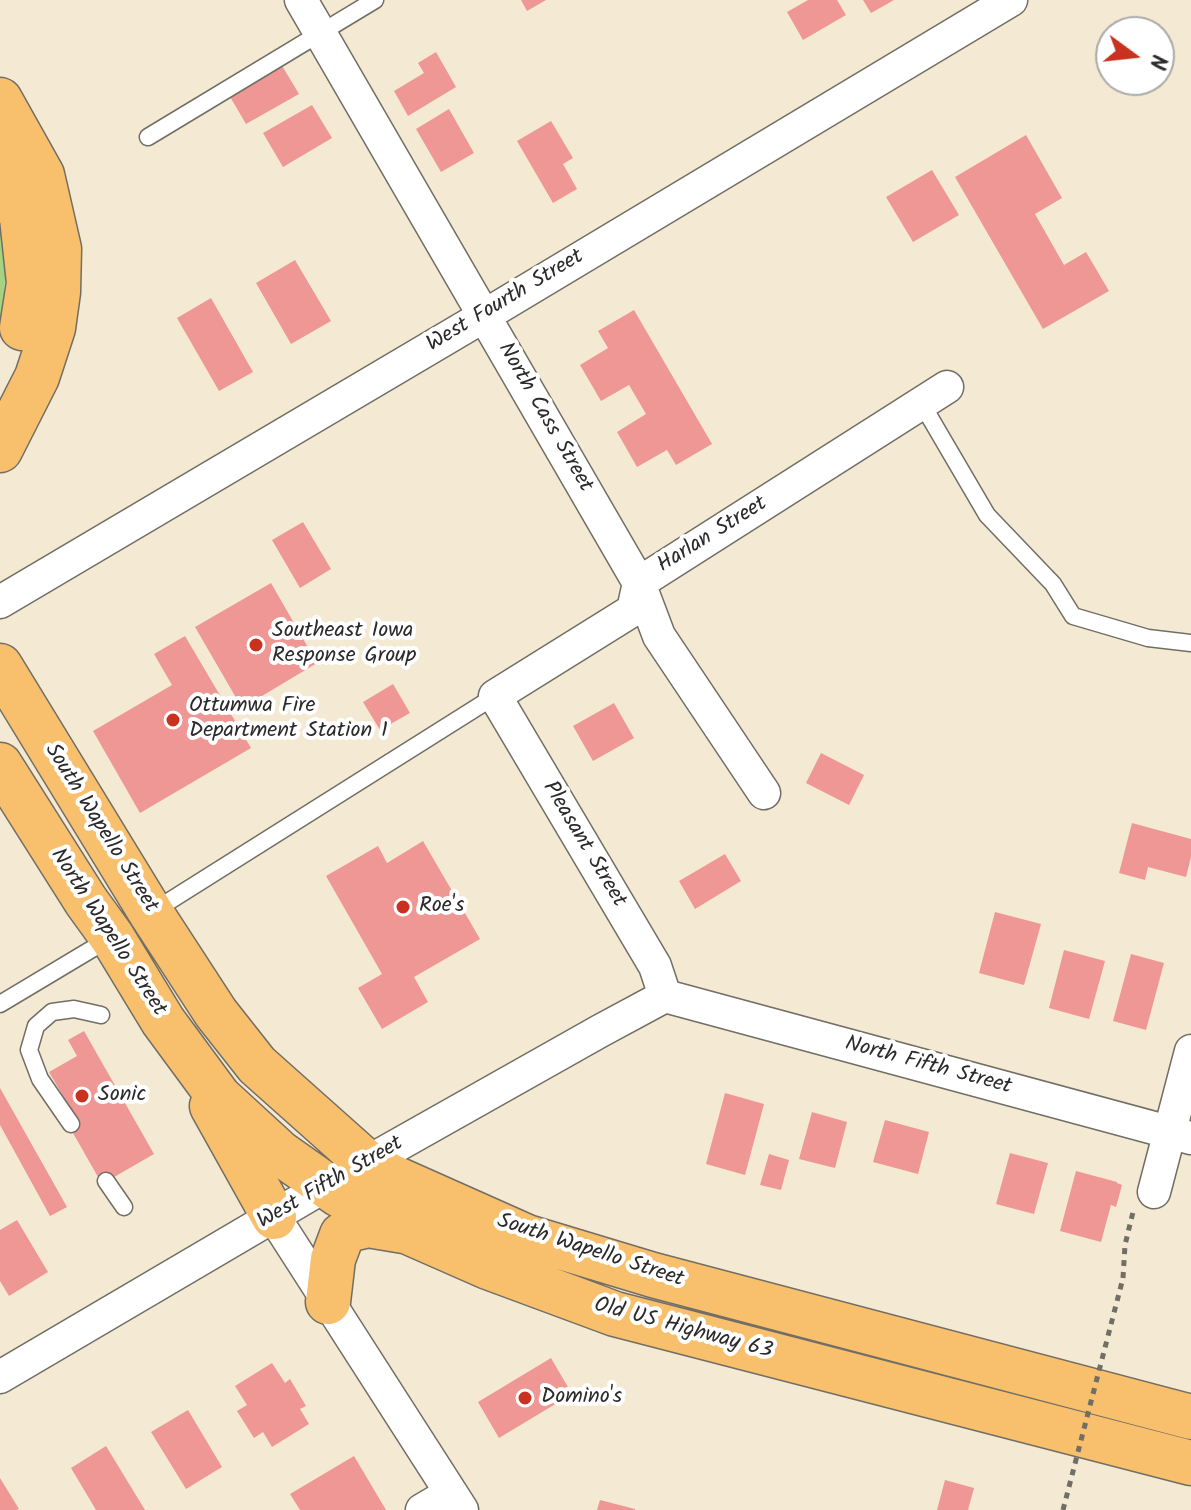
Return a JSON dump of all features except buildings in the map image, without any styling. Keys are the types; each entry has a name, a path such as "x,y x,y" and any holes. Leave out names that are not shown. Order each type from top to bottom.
{"highway":[{"path":"0,100 42,175 59,249 53,328 37,377 0,450"},
{"path":"0,159 22,218 29,283 21,335 0,388"},
{"name":"South Wapello Street","path":"0,666 132,925 216,1013 257,1065 367,1163 527,1237 653,1275 1191,1417"},
{"name":"North Wapello Street","path":"0,765 78,889 132,925 163,1021 219,1097"},
{"path":"163,1021 274,1217"},
{"name":"Old US Highway 63","path":"219,1097 280,1153 325,1186 408,1232 488,1267 615,1314 1191,1463"},
{"path":"328,1302 333,1259 342,1235 368,1225 408,1232"}],"street":[{"name":"North Cass Street","path":"301,0 639,583 659,636 764,793"},
{"name":"West Fourth Street","path":"0,602 1011,0"},
{"name":"Harlan Street","path":"495,696 633,610 639,583 934,396"},
{"name":"Pleasant Street","path":"495,696 655,966 665,996"},
{"name":"North Fifth Street","path":"665,996 1180,1135"},
{"name":"West Fifth Street","path":"0,1377 325,1186 665,996"},
{"path":"1154,1192 1180,1135 1191,1051"},
{"path":"274,1217 457,1501 422,1510"}],"lane":[{"path":"148,137 375,0"},
{"path":"934,396 987,515 1053,584 1073,616 1148,638 1191,643"},
{"path":"0,1004 132,925 495,696"},
{"path":"71,1124 40,1079 29,1050 36,1026 52,1012 74,1009 101,1015"},
{"path":"106,1181 124,1207"}],"path":[{"path":"1063,1510 1123,1278"}],"green space":[{"path":"0,215 8,239 0,329"}],"place":[{"name":"Southeast Iowa Response Group","path":"256,645"},
{"name":"Ottumwa Fire Department Station 1","path":"173,720"},
{"name":"Roe's","path":"403,907"},
{"name":"Sonic","path":"82,1096"},
{"name":"Domino's","path":"525,1398"}]}
